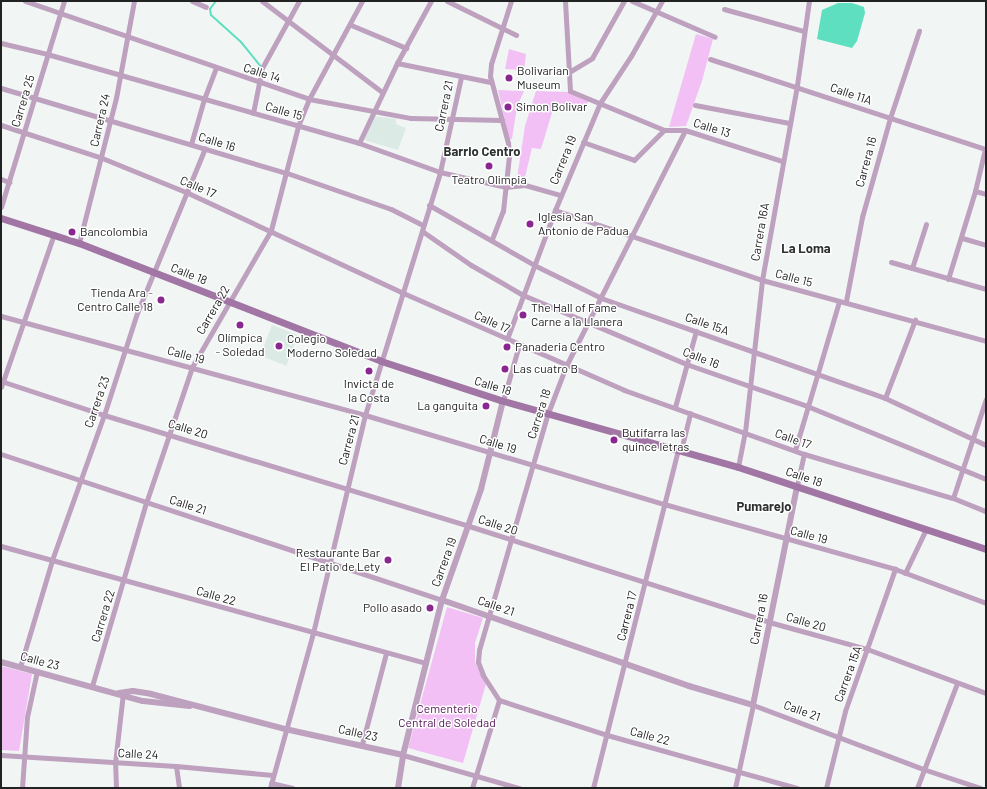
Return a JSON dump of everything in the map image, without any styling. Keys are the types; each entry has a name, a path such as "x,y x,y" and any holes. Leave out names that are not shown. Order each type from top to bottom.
{"main road":[{"name":"Calle 18","path":"1,218 79,243 381,361 503,401 679,449 738,467 925,531 986,549"}],"street":[{"name":"Calle 14","path":"25,1 309,99 373,112 453,120 502,120"},
{"name":"Carrera 25","path":"1,207 64,1"},
{"name":"Carrera 24","path":"79,243 102,158 119,75 129,37 134,1"},
{"path":"192,1 206,7"},
{"path":"262,1 382,92"},
{"path":"254,113 258,82 262,68 300,1"},
{"name":"Carrera 22","path":"92,686 146,503 192,367 228,302 271,230 298,126 309,99 351,25 362,1"},
{"path":"360,143 382,92 431,1"},
{"path":"447,1 501,30 516,35"},
{"path":"492,239 503,211 509,156 502,120 490,82 491,64 511,1"},
{"path":"565,1 569,72 592,58 624,1"},
{"path":"632,1 715,37"},
{"name":"Carrera 19","path":"507,339 555,210 600,102 657,13 662,1"},
{"name":"Carrera 16A","path":"738,467 745,432 762,280 782,161 797,85 809,1"},
{"path":"724,9 804,31"},
{"path":"351,25 406,48"},
{"name":"Carrera 16","path":"846,301 862,217 890,118 919,31"},
{"name":"Calle 15","path":"1,43 47,54 360,143 440,172 506,187 525,185 561,195"},
{"name":"Calle 11A","path":"710,59 797,85 890,118 986,149"},
{"path":"397,63 490,82"},
{"path":"191,144 204,99 216,68"},
{"name":"Calle 13","path":"569,72 570,91 600,102 664,130 685,130 782,161"},
{"name":"Carrera 21","path":"271,786 285,729 313,633 346,488 401,292 440,172 453,120 461,77"},
{"name":"Calle 16","path":"1,88 34,100 205,148 287,173 391,210 422,228 471,264 523,295 686,364 750,388 807,406 986,479"},
{"path":"695,105 789,123"},
{"name":"Calle 17","path":"1,124 102,158 188,193 271,230 401,292 566,366 624,390 690,412 804,454 953,498 986,511"},
{"path":"583,142 634,160 664,130"},
{"name":"Carrera 18","path":"499,700 483,675 478,662 488,615 548,413 566,366 685,130"},
{"name":"Carrera 23","path":"20,667 52,560 104,415 153,271 188,193 205,148"},
{"path":"948,279 962,238 986,149"},
{"path":"1,179 9,182"},
{"path":"976,190 986,194"},
{"name":"Calle 15A","path":"429,205 492,239 534,265 601,298 754,350 885,398 986,445"},
{"name":"Calle 15","path":"555,210 762,280 839,301 846,301 986,341"},
{"path":"912,268 926,224"},
{"path":"1,387 54,234"},
{"path":"962,238 986,245"},
{"path":"891,262 986,289"},
{"path":"795,450 839,301"},
{"name":"Calle 19","path":"1,316 366,415 664,504 895,569 986,603"},
{"path":"885,398 915,320"},
{"path":"674,407 696,331"},
{"name":"Carrera 19","path":"398,788 403,755 442,600 469,526 491,452 503,401 519,345"},
{"name":"Calle 20","path":"3,381 104,415 469,526 769,622 868,649 986,694"},
{"path":"953,498 964,469 971,439 986,398"},
{"name":"Carrera 17","path":"593,788 664,504 690,412"},
{"name":"Calle 21","path":"1,454 488,615 689,686 753,705 923,769 980,788"},
{"name":"Carrera 16","path":"735,788 804,454"},
{"path":"905,573 925,531"},
{"name":"Calle 22","path":"1,546 426,663"},
{"name":"Carrera 15A","path":"826,788 838,736 895,569"},
{"path":"362,744 386,653"},
{"name":"Calle 23","path":"1,662 121,693 151,694 192,706 285,729 362,744 519,788"},
{"path":"22,788 23,755 27,717 37,671"},
{"path":"917,788 957,683"},
{"path":"116,788 115,763 121,693"},
{"path":"472,788 499,700"},
{"name":"Calle 22","path":"499,700 607,735 797,788"},
{"name":"Calle 24","path":"1,755 23,755 115,763 176,766 273,775"},
{"path":"176,766 179,788"},
{"path":"271,786 292,788"}],"shaded area":[{"path":"838,3 852,3 864,7 865,13 857,41 852,48 817,39 822,10"},
{"path":"373,116 396,119 396,124 406,128 398,150 364,140"},
{"name":"Colegio Moderno Soledad","path":"272,325 298,335 286,366 260,356"}],"green space":[{"path":"696,34 713,39 702,81 686,126 669,127"},
{"path":"509,49 526,54 524,70 505,69"},
{"path":"498,90 524,91 517,107 512,139 509,139"},
{"path":"536,91 568,92 589,100 586,107 555,103 541,149 532,148 525,177 517,178 525,126"},
{"name":"Cementerio Central de Soledad","path":"447,607 483,618 475,643 475,662 486,684 463,763 408,748"},
{"path":"1,666 32,674 19,751 1,750"}],"waterway":[{"path":"216,1 210,9 211,15 241,42 261,67"}],"place":[{"name":"Bolivarian Museum","path":"509,78"},
{"name":"Simon Bolivar","path":"508,107"},
{"name":"Teatro Olimpia","path":"489,166"},
{"name":"Iglesia San Antonio de Padua","path":"530,224"},
{"name":"Bancolombia","path":"72,232"},
{"name":"Tienda Ara - Centro Calle 18","path":"161,300"},
{"name":"The Hall of Fame Carne a la Llanera","path":"523,315"},
{"name":"Olímpica - Soledad","path":"240,325"},
{"name":"Colegio Moderno Soledad","path":"279,346"},
{"name":"Panaderia Centro","path":"507,347"},
{"name":"Las cuatro B","path":"505,369"},
{"name":"Invicta de la Costa","path":"369,371"},
{"name":"La ganguita","path":"486,406"},
{"name":"Butifarra las quince letras","path":"614,440"},
{"name":"Restaurante Bar El Patio de Lety","path":"388,560"},
{"name":"Pollo asado","path":"430,608"}],"district":[{"name":"Barrio Centro","path":"482,151"},
{"name":"La Loma","path":"806,248"},
{"name":"Pumarejo","path":"764,506"}]}
